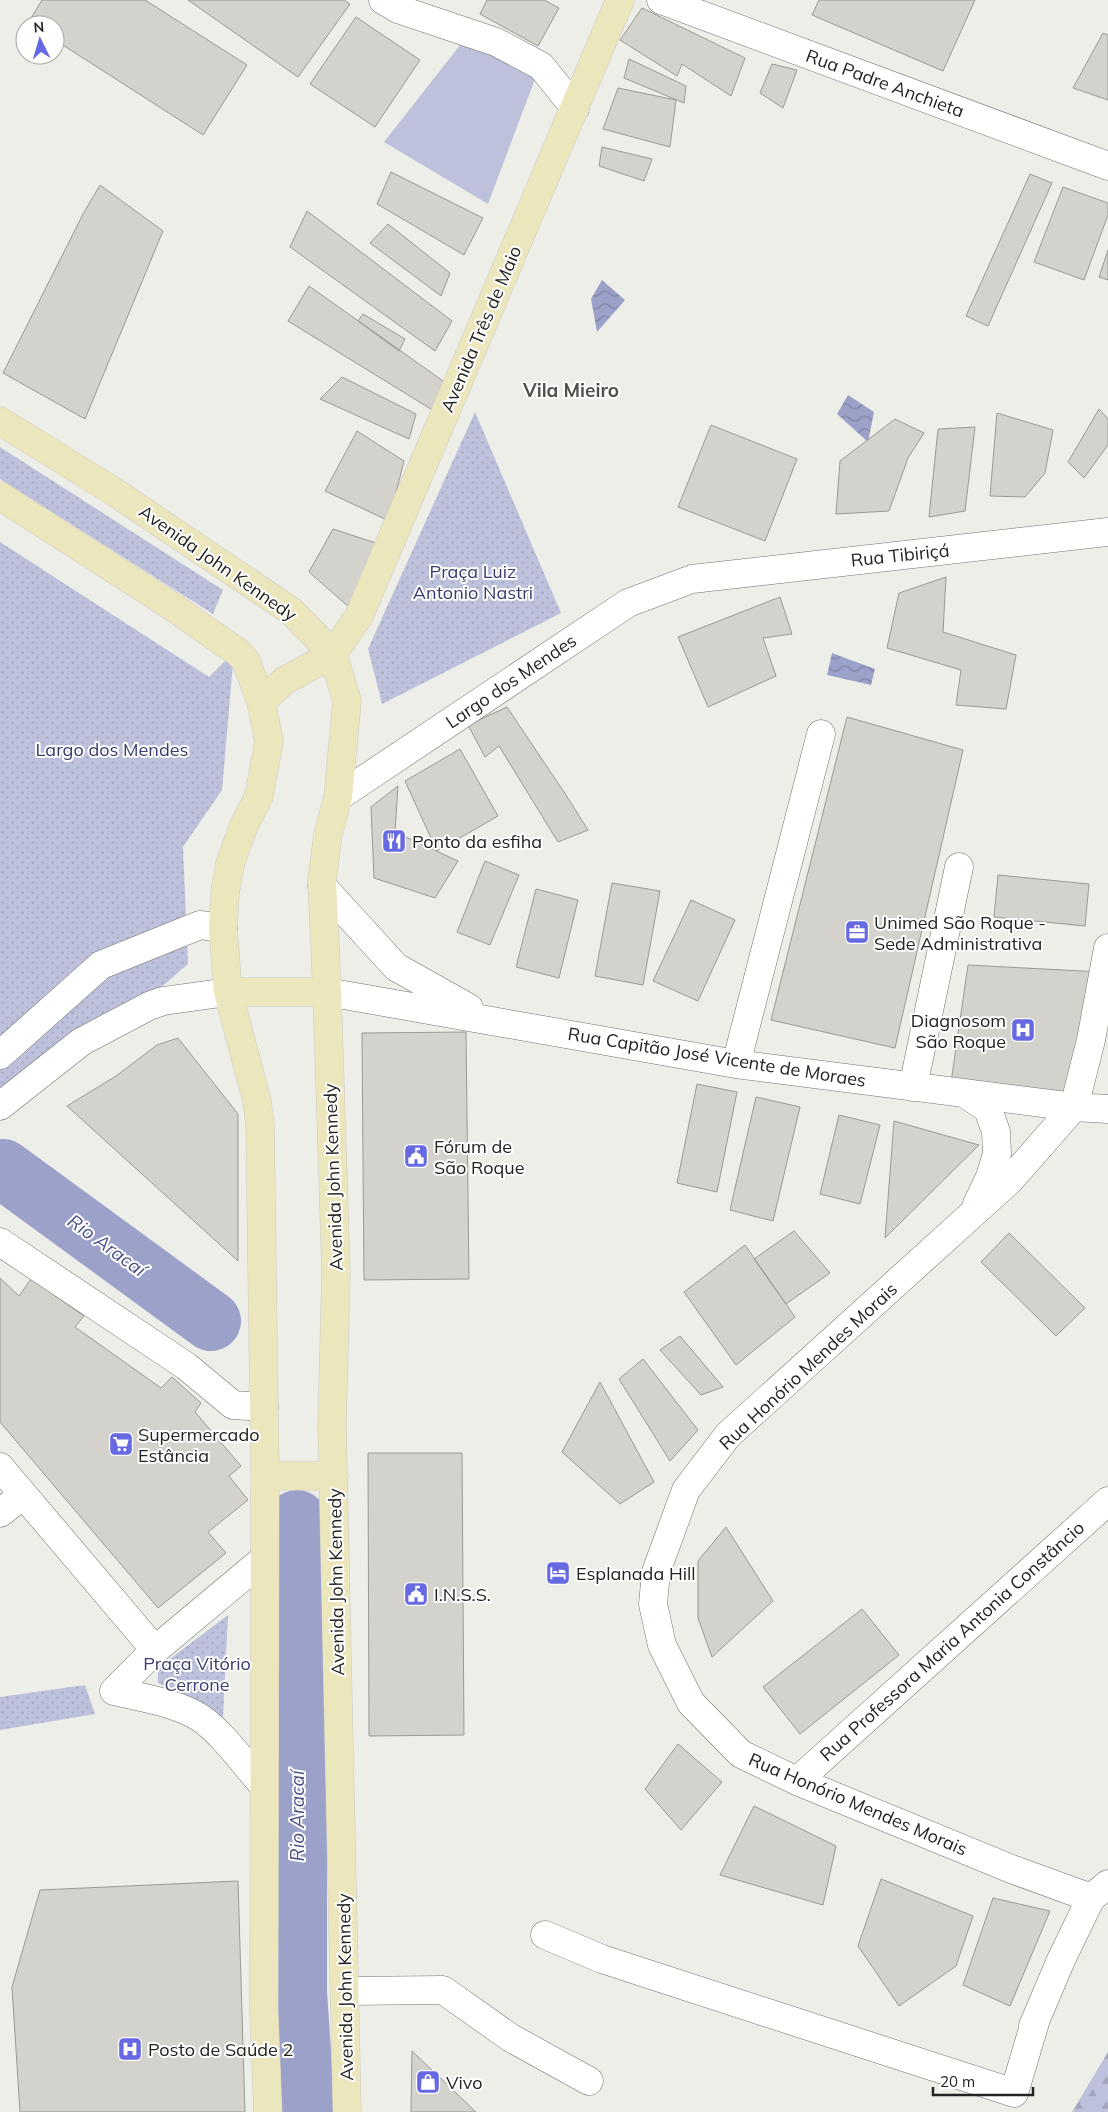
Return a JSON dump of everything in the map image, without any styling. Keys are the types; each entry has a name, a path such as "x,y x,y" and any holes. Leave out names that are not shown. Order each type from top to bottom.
{"main road":[{"name":"Avenida Três de Maio","path":"333,654 359,616 620,0"},
{"name":"Avenida John Kennedy","path":"0,421 113,490 290,611 333,654 347,700 338,797 328,834 322,886 328,992 336,1272 332,1425 347,2112"},
{"path":"0,496 170,605 239,652 246,661 261,702 270,741 268,759 259,796 244,825 230,864 225,893 223,928 228,992 257,1101 260,1125 265,1476 264,2011 268,2112"},
{"path":"261,702 284,682 333,654"},
{"path":"228,992 328,992"},
{"path":"265,1476 334,1476"}],"street":[{"path":"383,0 398,9 496,42 541,66 575,108"},
{"name":"Rua Padre Anchieta","path":"661,0 1108,166"},
{"name":"Rua Tibiriçá","path":"692,579 1108,532"},
{"name":"Largo dos Mendes","path":"338,797 628,603 692,579"},
{"path":"736,1064 822,734"},
{"path":"913,1087 959,867"},
{"path":"322,886 396,967 487,1019"},
{"path":"0,1055 101,965 200,925 223,928"},
{"path":"1074,1107 1090,1040 1108,948"},
{"path":"0,1106 81,1042 149,1006 163,1001 228,992"},
{"name":"Rua Capitão José Vicente de Moraes","path":"328,992 736,1064 1074,1107 1108,1109"},
{"path":"964,1093 988,1109 996,1132 997,1154 990,1177 972,1214"},
{"name":"Rua Honório Mendes Morais","path":"1074,1107 1010,1180 728,1436 686,1490 656,1572 653,1604 662,1645 691,1703 741,1754 797,1781 1014,1870 1100,1891"},
{"path":"0,1242 186,1366 233,1404 264,1408"},
{"path":"0,1467 155,1650"},
{"path":"0,1513 23,1495"},
{"name":"Rua Professora Maria Antonia Constâncio","path":"797,1781 1108,1501"},
{"path":"264,1559 155,1650 114,1691 177,1706 198,1717 212,1727 264,1786"},
{"path":"545,1935 602,1959 1014,2093 1035,2022 1061,1960 1100,1891"},
{"path":"345,1991 443,1990 510,2038 589,2082"}],"green space":[{"path":"468,35 538,71 488,204 384,142"},
{"name":"Praça Luiz Antonio Nastri","path":"475,412 561,613 382,704 368,649"},
{"path":"0,447 223,590 213,614 0,479"},
{"name":"Largo dos Mendes","path":"0,542 209,677 234,652 222,790 183,847 188,964 151,996 0,1099"},
{"name":"Praça Vitório Cerrone","path":"228,1615 223,1717 158,1683 158,1668"},
{"path":"85,1685 95,1714 0,1730 0,1697"},
{"path":"1108,2052 1108,2112 1072,2112"}],"water":[{"path":"602,280 625,300 597,332 591,299"},
{"path":"848,395 874,412 868,442 837,414"},
{"path":"832,653 875,669 871,685 827,675"}],"building":[{"path":"42,0 145,0 247,65 203,135 65,46 65,15 33,15"},
{"path":"188,0 344,0 350,4 298,77"},
{"path":"487,0 544,0 559,8 538,46 480,14"},
{"path":"819,0 975,0 943,71 812,15"},
{"path":"642,8 745,58 731,96 682,64 677,76 620,40"},
{"path":"356,17 420,60 375,127 310,84"},
{"path":"1103,33 1108,35 1108,100 1073,88"},
{"path":"629,59 686,86 684,103 624,78"},
{"path":"772,64 797,70 783,108 760,93"},
{"path":"618,88 676,100 670,147 603,129"},
{"path":"602,147 652,159 644,181 599,166"},
{"path":"391,172 483,218 464,255 377,204"},
{"path":"1030,174 1052,183 988,326 966,316"},
{"path":"100,185 163,231 85,419 3,373 83,214"},
{"path":"1063,187 1108,203 1108,215 1084,280 1034,262"},
{"path":"307,211 452,321 435,351 290,247"},
{"path":"388,224 450,273 441,296 370,243"},
{"path":"1108,250 1108,280 1099,277"},
{"path":"309,286 446,383 434,411 288,321"},
{"path":"363,314 405,339 399,351 358,321"},
{"path":"342,377 416,414 409,439 320,399"},
{"path":"1099,409 1108,419 1108,445 1084,478 1068,462"},
{"path":"997,413 1053,430 1045,473 1025,497 990,496"},
{"path":"895,419 924,433 908,458 889,511 836,514 840,461"},
{"path":"711,425 797,459 765,541 678,507"},
{"path":"975,427 965,511 929,517 938,429"},
{"path":"357,431 404,461 389,521 325,491"},
{"path":"333,529 388,547 359,616 309,572"},
{"path":"946,577 943,632 1016,655 1006,709 956,705 961,670 887,648 899,593"},
{"path":"780,597 792,634 763,638 776,676 708,707 678,637"},
{"path":"507,707 588,830 558,842 499,746 485,757 468,725"},
{"name":"Unimed São Roque - Sede Administrativa","path":"847,717 963,750 895,1048 771,1020"},
{"path":"460,749 498,816 437,851 405,781"},
{"name":"Ponto da esfiha","path":"398,786 395,832 458,861 435,898 374,878 371,807"},
{"path":"485,861 519,875 490,945 457,932"},
{"path":"998,875 1089,884 1085,926 994,917"},
{"path":"612,883 660,891 643,985 595,976"},
{"path":"536,889 578,900 559,978 516,967"},
{"path":"691,900 735,920 698,1001 653,981"},
{"name":"Diagnosom São Roque","path":"968,965 1101,972 1073,1105 950,1089"},
{"name":"Fórum de São Roque","path":"466,1032 469,1279 364,1280 362,1033"},
{"path":"178,1038 238,1114 238,1261 67,1106 116,1076 157,1045"},
{"path":"697,1084 737,1092 717,1192 677,1183"},
{"path":"756,1097 800,1107 773,1221 730,1210"},
{"path":"839,1115 880,1125 860,1204 820,1194"},
{"path":"894,1121 979,1145 885,1238"},
{"path":"794,1231 830,1273 786,1304 754,1259"},
{"path":"1009,1233 1085,1308 1056,1336 981,1262"},
{"path":"745,1245 795,1317 736,1365 684,1292"},
{"name":"Supermercado Estância","path":"0,1278 19,1296 31,1279 84,1316 75,1327 161,1388 172,1377 201,1403 195,1412 241,1466 229,1476 248,1500 208,1532 226,1553 158,1608 0,1422"},
{"path":"680,1336 723,1387 701,1395 660,1350"},
{"path":"643,1359 698,1430 670,1461 619,1379"},
{"path":"600,1382 654,1482 620,1504 562,1452"},
{"name":"I.N.S.S.","path":"368,1453 462,1453 464,1735 369,1736"},
{"path":"726,1527 773,1601 712,1657 698,1618 698,1561"},
{"path":"862,1609 899,1655 800,1734 763,1687"},
{"path":"678,1744 722,1782 681,1830 645,1789"},
{"path":"754,1806 836,1846 823,1905 720,1875"},
{"path":"881,1879 973,1916 956,1966 899,2006 858,1946"},
{"name":"Posto de Saúde 2","path":"238,1881 245,2112 20,2112 12,1987 40,1890"},
{"path":"993,1898 1050,1911 1010,2006 963,1985"},
{"name":"Vivo","path":"412,2051 476,2112 411,2112"}],"waterway":[{"name":"Rio Aracaí","path":"3,1169 211,1321"},
{"name":"Rio Aracaí","path":"297,1520 297,1992 305,2112"}],"place":[{"name":"Ponto da esfiha","path":"394,841"},
{"name":"Unimed São Roque - Sede Administrativa","path":"857,932"},
{"name":"Diagnosom São Roque","path":"1023,1030"},
{"name":"Fórum de São Roque","path":"416,1156"},
{"name":"Supermercado Estância","path":"121,1444"},
{"name":"Esplanada Hill","path":"558,1573"},
{"name":"I.N.S.S.","path":"416,1594"},
{"name":"Posto de Saúde 2","path":"130,2049"},
{"name":"Vivo","path":"428,2082"}],"district":[{"name":"Vila Mieiro","path":"571,390"}]}
